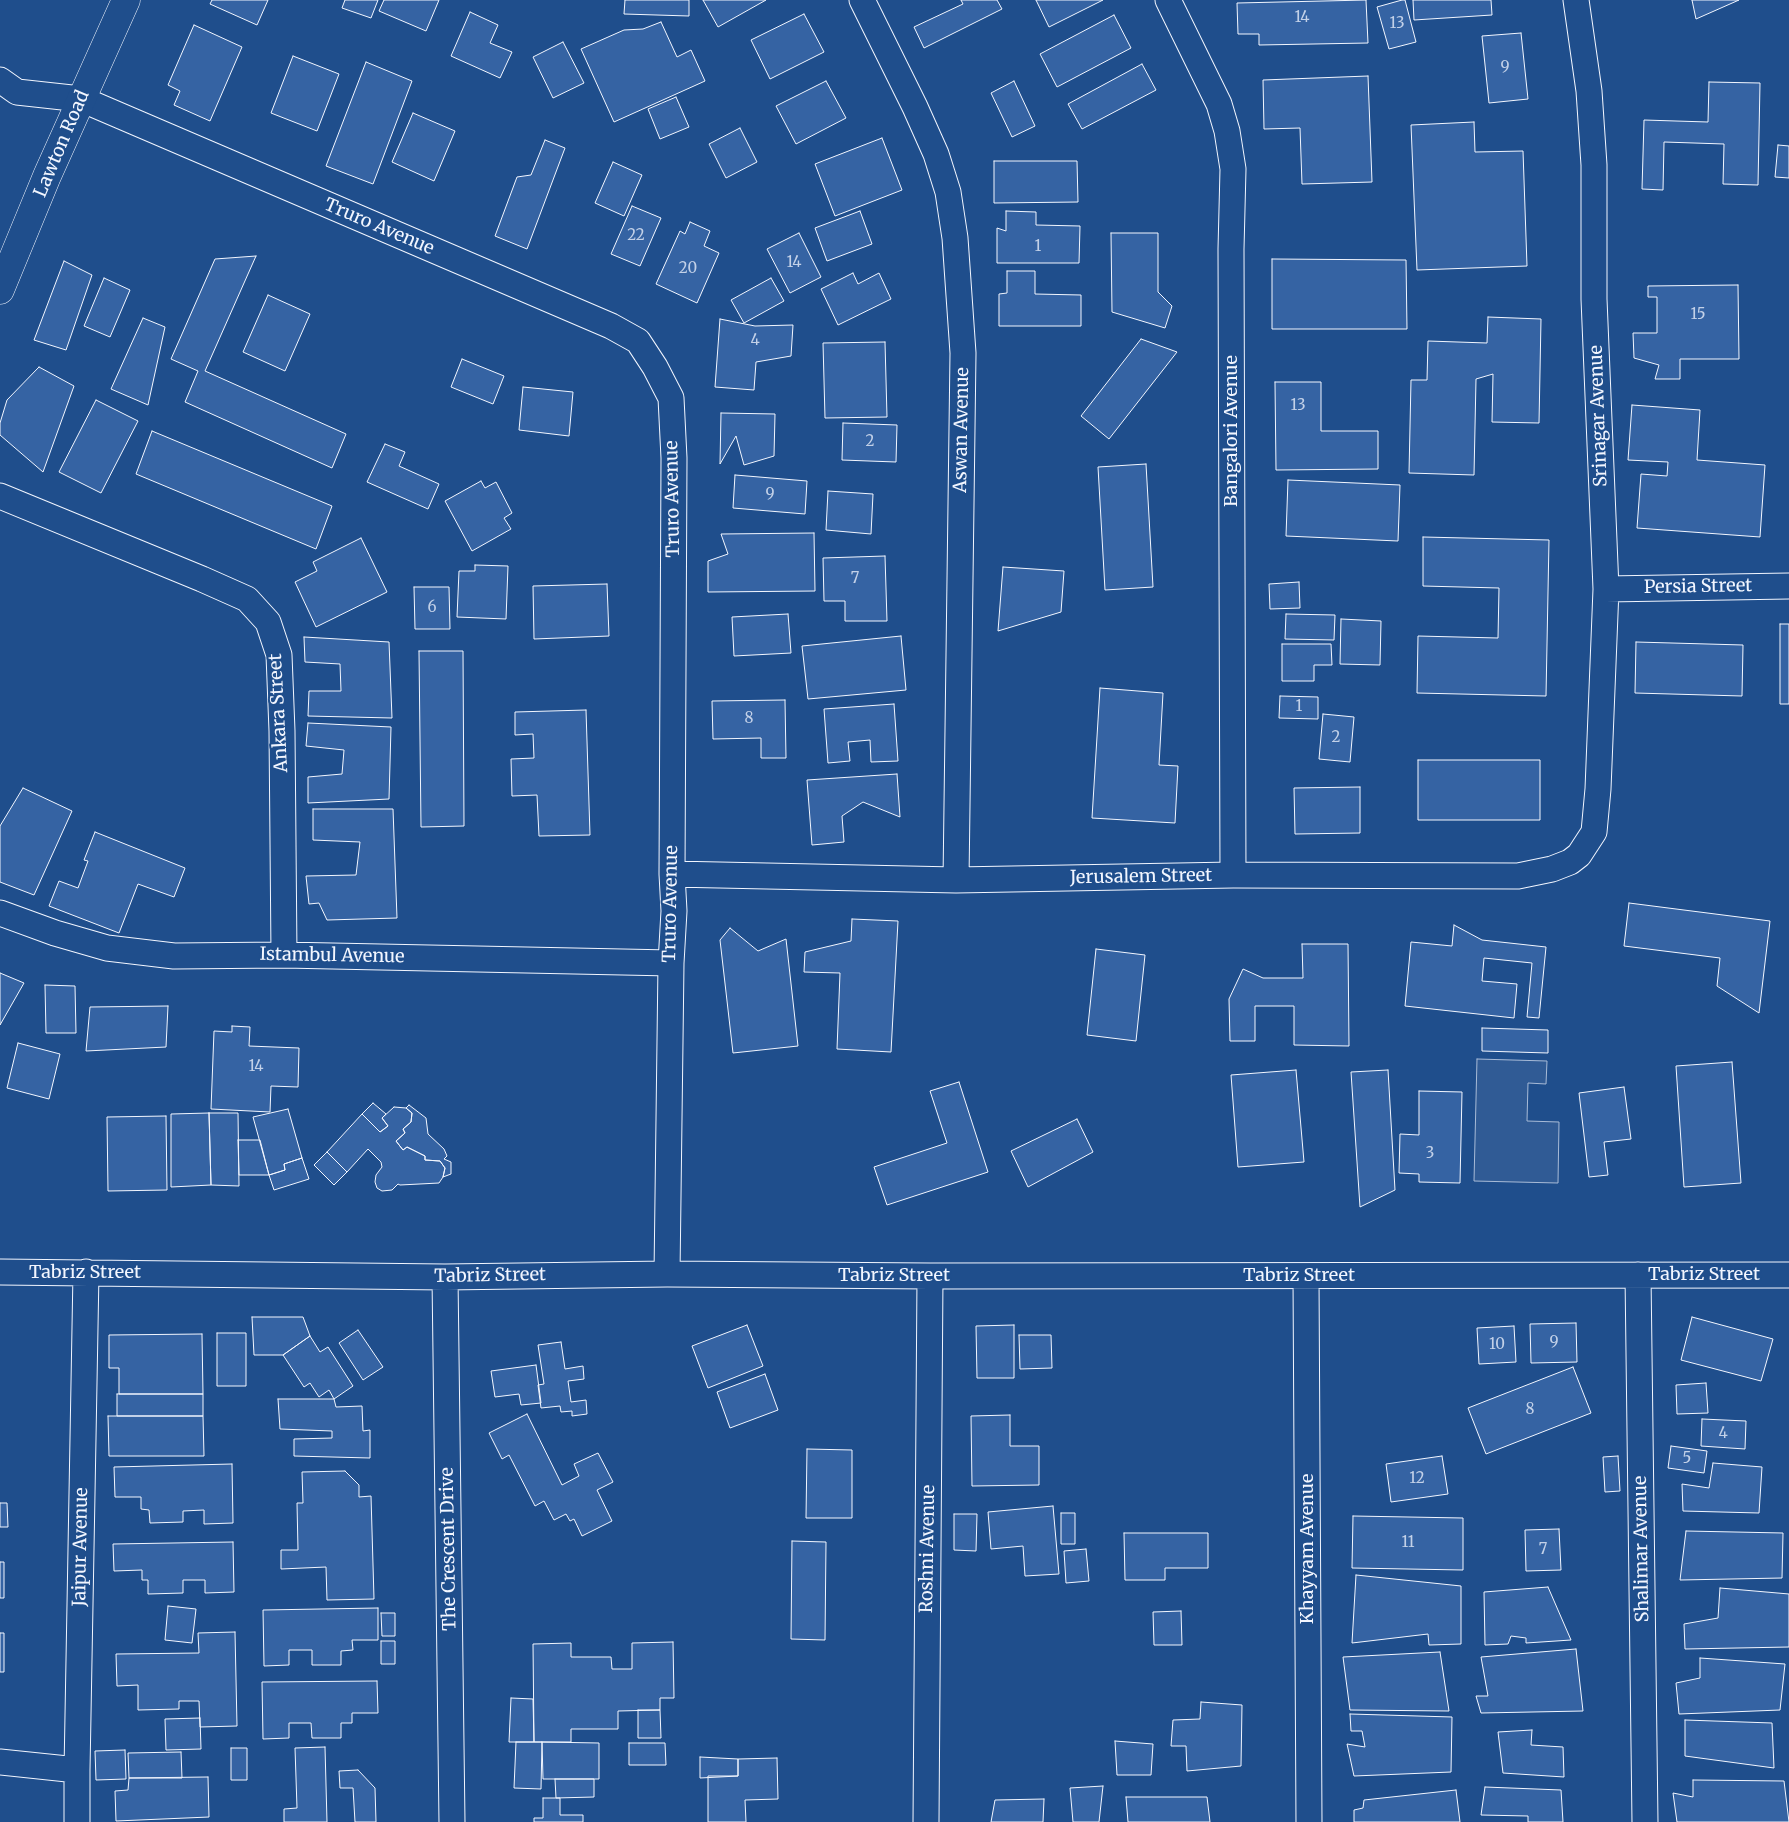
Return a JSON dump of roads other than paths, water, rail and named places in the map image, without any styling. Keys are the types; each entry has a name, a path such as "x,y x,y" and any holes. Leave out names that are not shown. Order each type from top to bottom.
{"street":[{"name":"Lawton Road","path":"0,290 81,99 126,0"},
{"name":"Aswan Avenue","path":"862,0 936,154 948,192 955,238 963,353 956,880"},
{"name":"Bangalori Avenue","path":"1168,0 1220,104 1227,131 1233,169 1231,269 1233,875"},
{"name":"Srinagar Avenue","path":"1576,0 1589,91 1594,165 1594,299 1606,589 1598,789 1594,832"},
{"name":"Truro Avenue","path":"0,80 17,92 81,99 611,326 638,341 655,367 671,398 674,458 672,874 674,911 671,963 667,1274"},
{"name":"Ankara Street","path":"0,496 247,599 268,622 279,655 282,731 284,955"},
{"name":"Persia Street","path":"1606,589 1789,586"},
{"name":"Jerusalem Street","path":"672,874 956,880 1233,875 1518,876 1552,870 1570,862 1588,844 1594,832"},
{"name":"Istambul Avenue","path":"0,913 55,933 107,948 174,956 284,955 671,963"},
{"name":"Tabriz Street","path":"0,1272 445,1277 667,1274 1306,1277 1789,1276"},
{"name":"Jaipur Avenue","path":"77,1822 86,1272"},
{"name":"Shalimar Avenue","path":"1638,1275 1645,1822"},
{"name":"Roshni Avenue","path":"926,1822 930,1276"},
{"name":"The Crescent Drive","path":"445,1277 452,1822"},
{"name":"Khayyam Avenue","path":"1306,1277 1309,1822"},
{"path":"0,1762 77,1770"}]}
